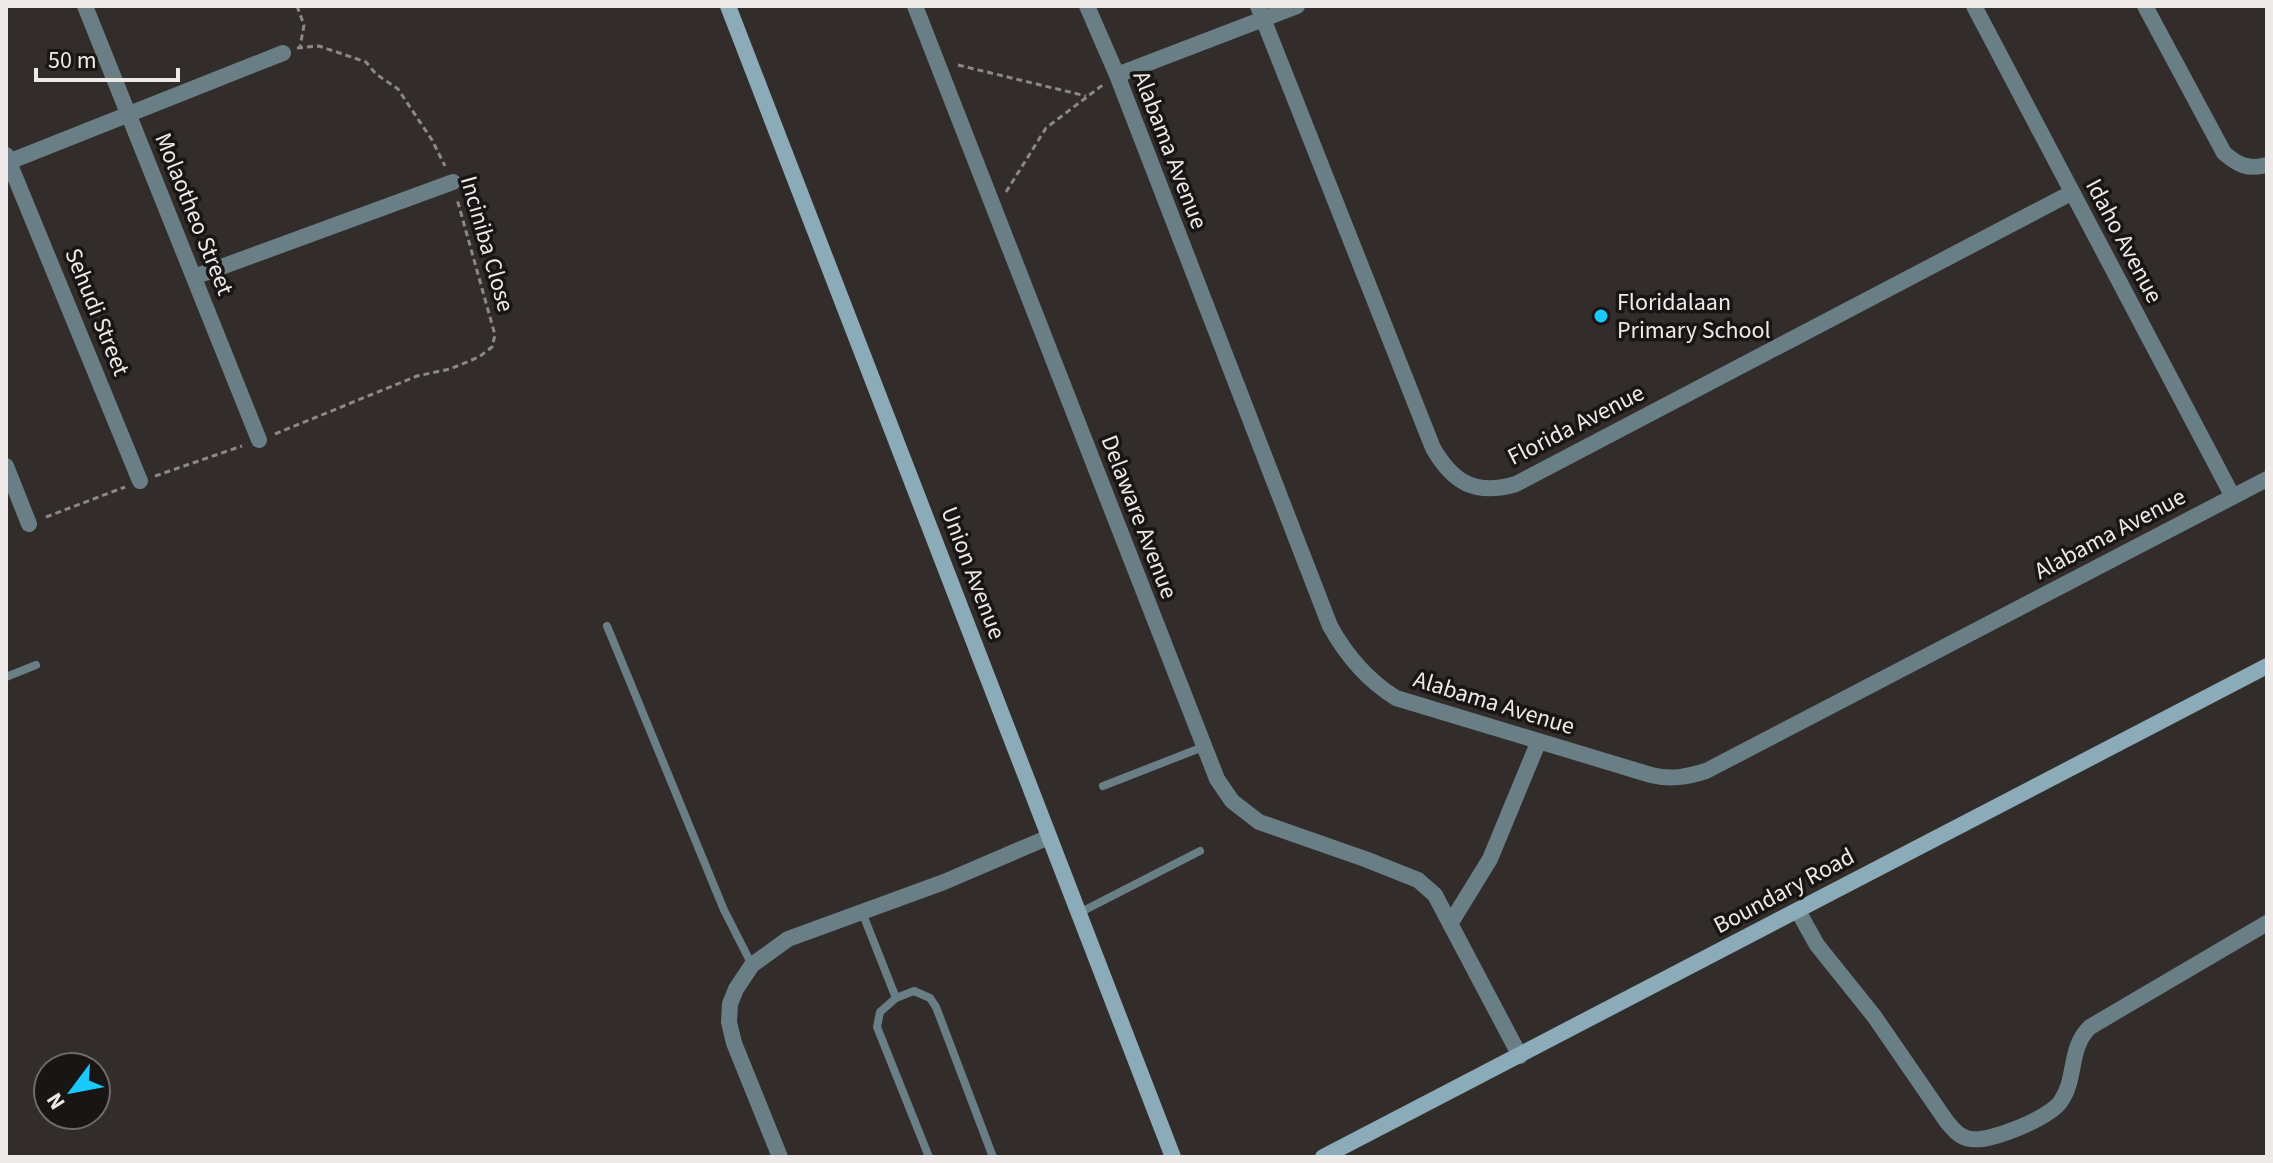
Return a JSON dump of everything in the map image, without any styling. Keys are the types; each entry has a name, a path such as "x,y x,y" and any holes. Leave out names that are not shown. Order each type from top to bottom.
{"street":[{"name":"Molaotheo Street","path":"85,6 259,440"},
{"name":"Union Avenue","path":"728,6 1173,1157"},
{"name":"Delaware Avenue","path":"915,6 1203,747 1225,791 1244,812 1280,831 1418,880 1435,895 1520,1056"},
{"name":"Alabama Avenue","path":"1087,6 1117,75 1330,626 1363,672 1396,698 1538,743 1666,778 1682,778 1706,771 2267,479"},
{"path":"1117,75 1261,12 1297,6"},
{"name":"Idaho Avenue","path":"1974,6 2233,497"},
{"path":"2145,6 2224,153 2248,168 2267,165"},
{"name":"Florida Avenue","path":"1261,12 1433,448 1443,466 1458,479 1485,490 1516,484 2071,193"},
{"path":"7,160 283,53"},
{"name":"Sehudi Street","path":"7,160 140,481"},
{"path":"194,277 453,182"},
{"path":"6,466 29,524"},
{"name":"Boundary Road","path":"1323,1157 2267,666"},
{"path":"1450,924 1490,859 1538,743"},
{"path":"780,1157 734,1043 729,1022 730,1004 736,989 752,965 788,939 944,882 1049,837"},
{"path":"1798,911 1817,945 1874,1016 1947,1122 1955,1131 1974,1140 1994,1136 2052,1112 2065,1093 2076,1045 2090,1027 2267,923"}],"lane":[{"path":"607,626 724,910 752,965"},
{"path":"6,677 36,665"},
{"path":"1103,786 1203,747"},
{"path":"1078,914 1200,851"},
{"path":"862,912 896,998"},
{"path":"929,1157 877,1027 880,1012 896,998 914,991 934,1003 993,1157"}],"path":[{"path":"297,6 304,25 300,47"},
{"name":"Inciniba Close","path":"259,440 417,376 450,369 479,357 492,347 495,335 453,182 432,140 398,89 360,59 319,46 300,47 283,53"},
{"path":"935,59 1086,96"},
{"path":"995,216 1010,184 1046,128 1117,75"}],"place":[{"name":"Floridalaan Primary School","path":"1601,316"}]}
